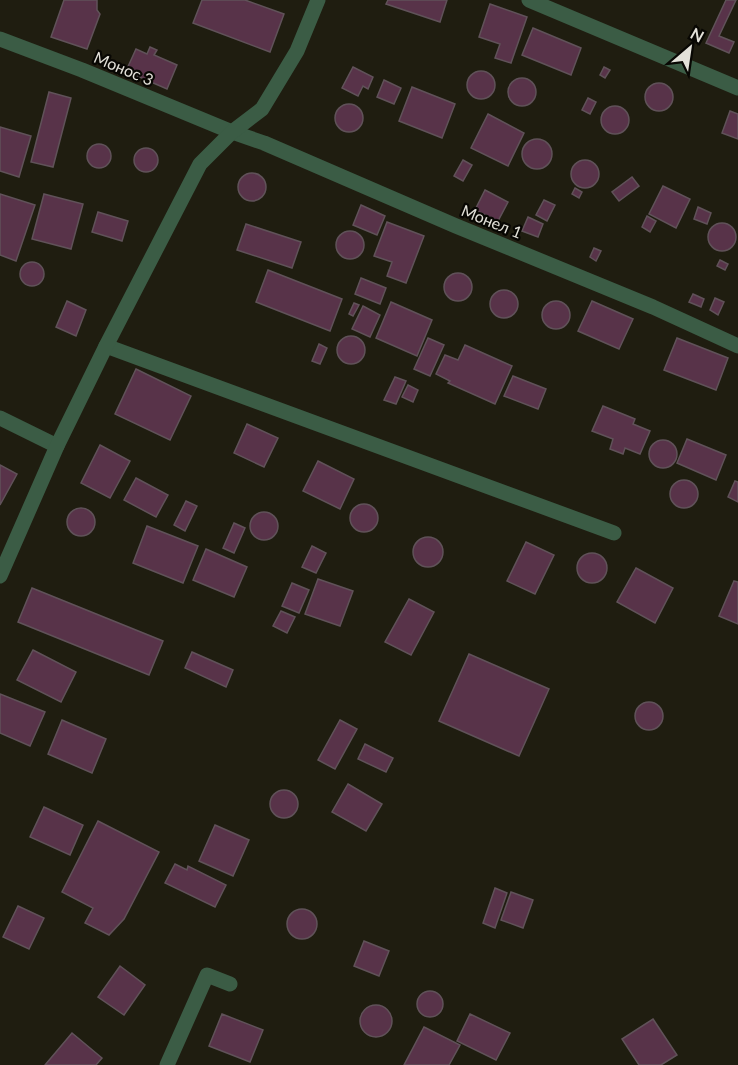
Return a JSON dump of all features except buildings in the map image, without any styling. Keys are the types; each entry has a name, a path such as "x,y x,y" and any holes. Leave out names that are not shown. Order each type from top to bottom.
{"street":[{"path":"0,576 57,446 200,165 232,132 262,109 297,51 318,0"},
{"path":"529,0 738,88"},
{"name":"Монос 3","path":"0,39 232,132"},
{"name":"Монел 1","path":"232,132 264,143 456,226 653,307 738,346"},
{"path":"106,346 614,533"},
{"path":"0,418 57,446"},
{"path":"167,1065 207,975 230,984"}]}
